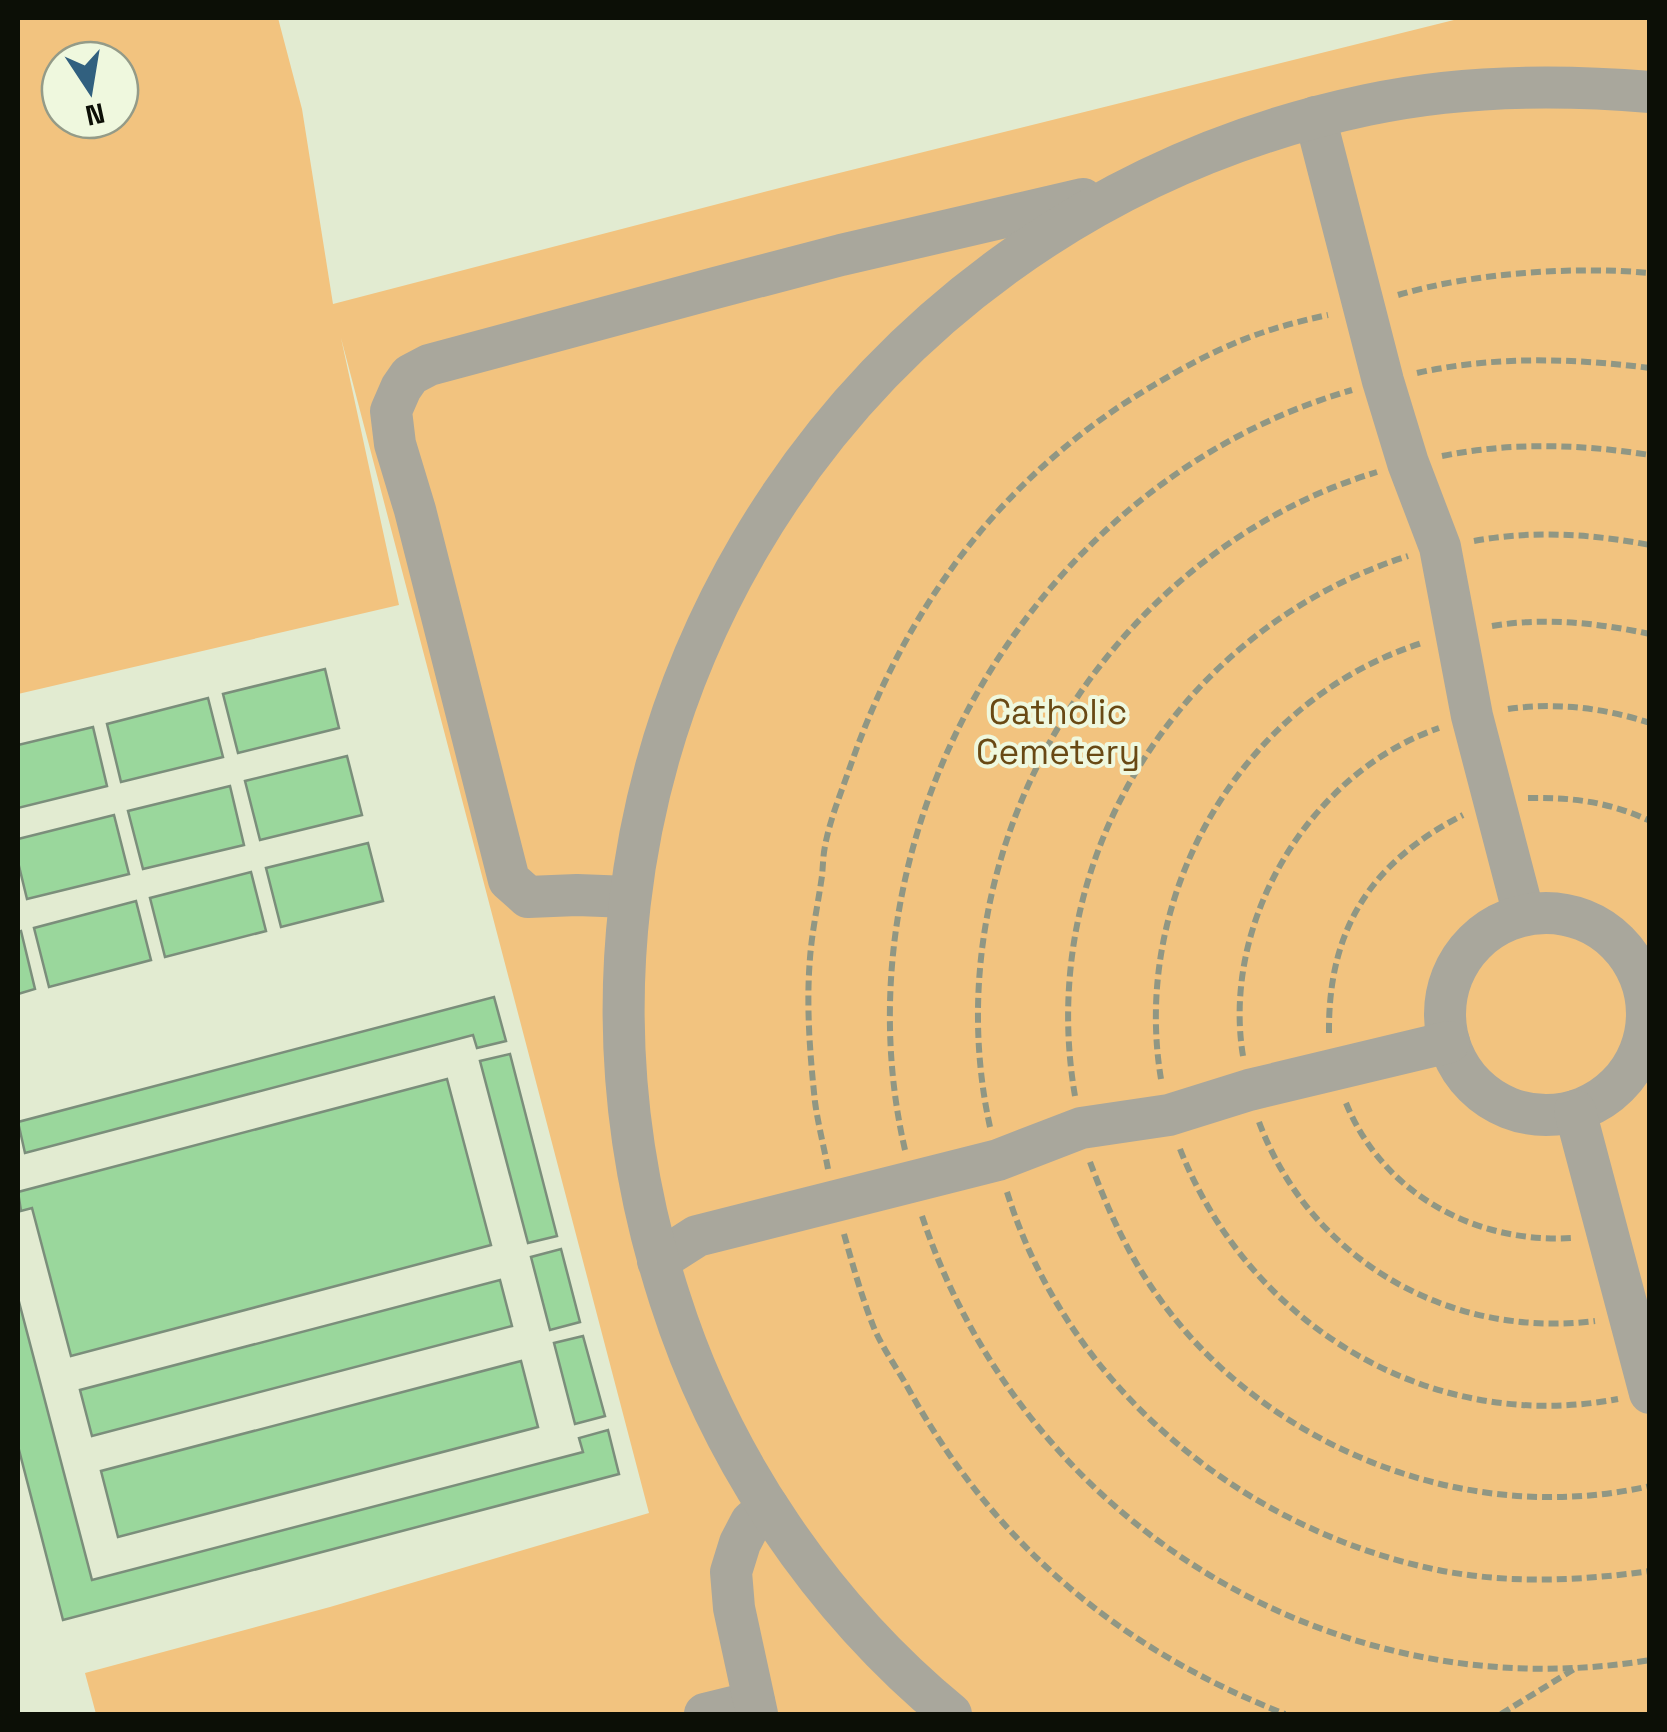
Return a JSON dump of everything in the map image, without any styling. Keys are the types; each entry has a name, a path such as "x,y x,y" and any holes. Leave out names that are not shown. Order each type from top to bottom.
{"lane":[{"path":"951,1714 889,1658 845,1610 768,1507 734,1449 678,1326 643,1202 632,1142 622,1019 630,897 639,835 654,774 672,714 707,626 750,542 812,452 862,391 952,304 1065,223 1132,186 1206,153 1315,117 1372,104 1428,94 1544,86 1650,92"},
{"path":"1315,117 1383,381 1440,548 1472,716 1524,915"},
{"path":"630,897 528,898 510,880 415,510 394,444 391,411 410,375 460,356 841,256 1132,186"},
{"path":"1000,219 1002,265"},
{"path":"1563,914 1600,928 1628,954 1647,988 1648,1027 1635,1064 1610,1094 1575,1111 1536,1115 1498,1103 1467,1077 1449,1042 1445,1006 1448,988 1464,954 1490,930 1524,915 1563,914"},
{"path":"658,1261 697,1236 998,1160 1081,1128 1169,1115 1249,1090 1449,1042"},
{"path":"1575,1111 1649,1393"},
{"path":"705,1714 756,1708 734,1608 731,1572 751,1522 768,1507"}],"path":[{"path":"1286,1714 1167,1658 1072,1590 1019,1542 972,1488 926,1420 876,1332 834,1202 816,1106 809,1027 815,909 834,810 882,684 937,588 1024,482 1113,409 1205,356 1258,332 1408,292 1511,275 1582,271 1650,274"},
{"path":"1650,368 1518,360 1383,381 1312,404 1217,449 1155,490 1108,528 1046,592 1018,628 985,678 933,785 914,842 898,915 892,1049 902,1138 912,1182 923,1219 969,1325 1010,1391 1058,1451 1142,1530 1240,1593 1347,1638 1422,1657 1518,1668 1576,1668 1650,1660"},
{"path":"1408,463 1511,447 1564,446 1650,455"},
{"path":"1650,545 1578,535 1532,535 1440,548 1333,586 1300,604 1238,649 1161,732 1105,831 1074,940 1068,1016 1074,1091 1090,1162 1132,1257 1161,1301 1219,1366 1273,1410 1364,1460 1465,1490 1569,1496 1650,1486"},
{"path":"1649,1393 1574,1405 1496,1402 1458,1395 1386,1370 1351,1352 1289,1308 1237,1252 1196,1186 1169,1115 1160,1074 1156,991 1170,909 1200,832 1246,763 1275,732 1329,689 1377,660 1416,644 1506,624 1607,625 1650,634"},
{"path":"1629,1314 1554,1324 1516,1323 1479,1316 1443,1306 1392,1281 1346,1248 1296,1192 1268,1144 1249,1090 1241,1043 1241,995 1248,947 1262,901 1284,858 1312,818 1345,784 1384,755 1426,732 1472,716 1515,708 1603,710 1650,723"},
{"path":"1502,1714 1576,1668"}],"green space":[{"name":"Catholic Cemetery","path":"18,18 278,18 302,109 333,304 1462,18 1649,18 1649,1714 96,1714 85,1673 330,1607 649,1513 341,338 399,605 18,694"}],"building":[{"path":"325,669 339,728 238,753 223,694"},
{"path":"208,698 223,757 121,782 107,724"},
{"path":"93,727 107,786 18,808 18,745"},
{"path":"347,756 362,815 260,840 245,781"},
{"path":"230,786 244,845 143,869 128,811"},
{"path":"114,815 129,874 27,899 18,862 18,839"},
{"path":"368,843 383,901 281,927 266,868"},
{"path":"251,872 266,931 165,957 150,898"},
{"path":"136,901 151,960 49,987 34,928"},
{"path":"21,931 35,989 18,994 18,932"},
{"path":"494,997 506,1041 477,1048 473,1035 25,1153 18,1122"},
{"path":"510,1054 557,1236 528,1243 480,1061"},
{"path":"447,1079 491,1245 71,1356 32,1208 21,1211 18,1192"},
{"path":"561,1249 580,1322 550,1330 531,1257"},
{"path":"500,1280 512,1326 92,1436 80,1390"},
{"path":"18,1298 92,1580 583,1452 579,1438 608,1430 619,1474 63,1620 18,1446"},
{"path":"583,1336 605,1416 575,1424 554,1343"},
{"path":"521,1361 538,1427 118,1537 101,1471"}]}
